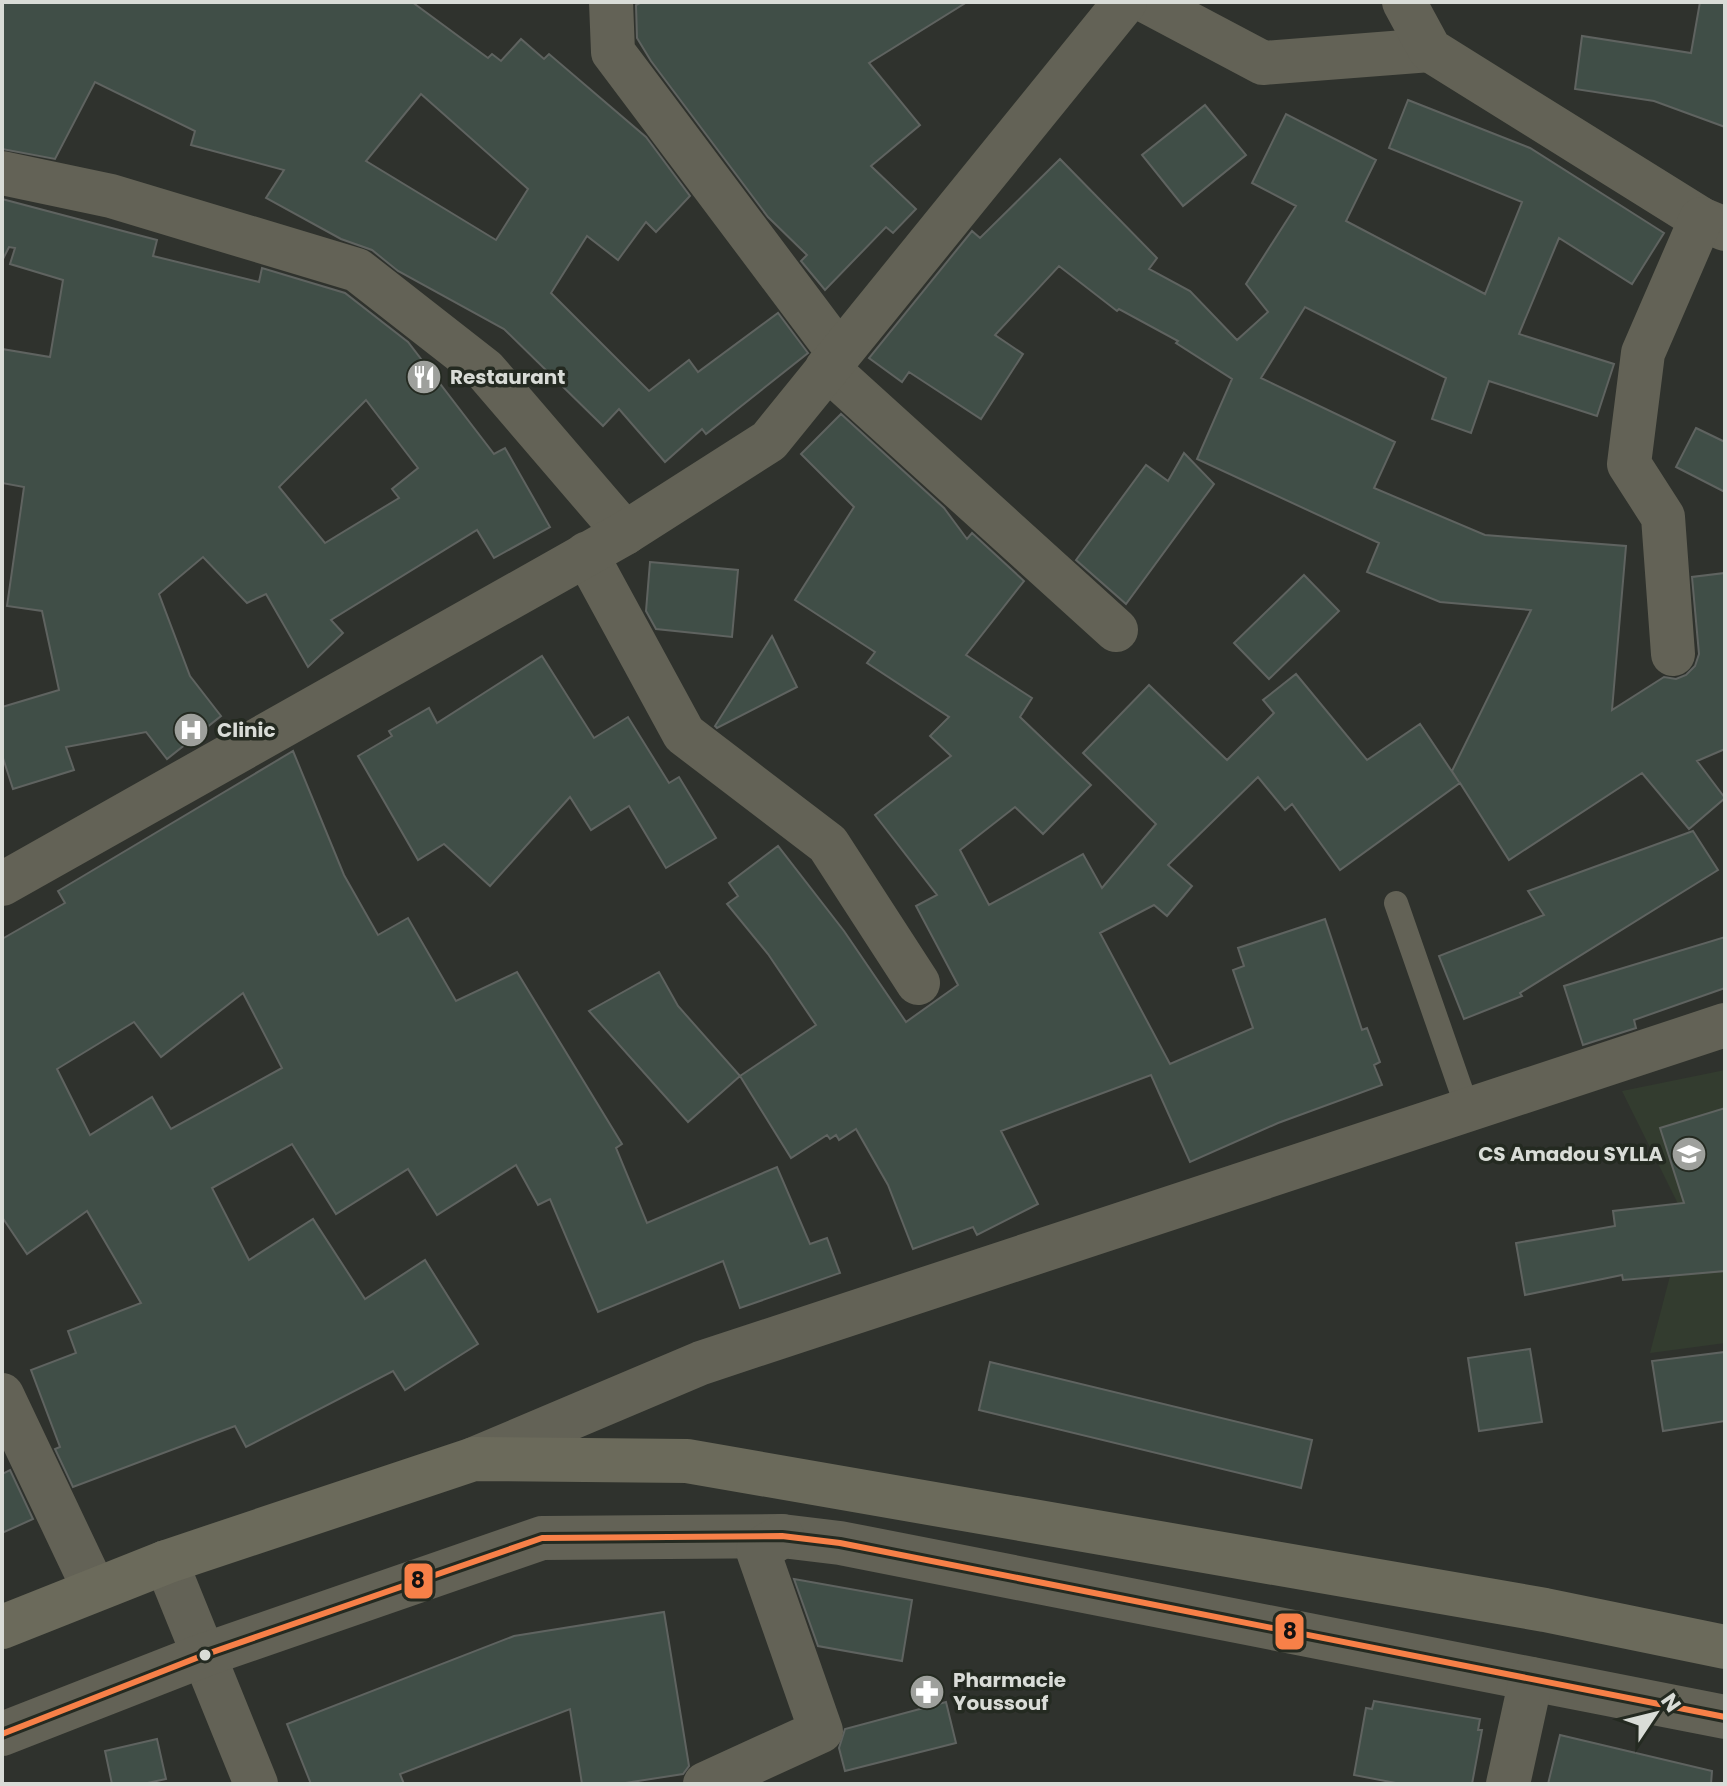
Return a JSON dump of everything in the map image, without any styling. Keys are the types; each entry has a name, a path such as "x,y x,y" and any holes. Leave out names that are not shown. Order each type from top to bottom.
{"main road":[{"path":"2,1627 166,1562 474,1459 687,1461 1545,1610 1725,1647"}],"street":[{"path":"611,2 613,52 833,360 1116,630"},
{"path":"2,884 625,533 769,441 1125,2"},
{"path":"1148,2 1263,63 1430,50"},
{"path":"1404,2 1430,50 1713,224 1643,353 1629,464 1663,517 1673,654"},
{"path":"2,173 111,196 357,270 485,370 625,533"},
{"path":"586,554 684,734 828,844 918,983"},
{"path":"474,1459 701,1363 1725,1025"},
{"path":"2,1395 94,1589"},
{"path":"840,1543 855,1490"},
{"path":"705,1784 821,1731 758,1551 782,1536"},
{"path":"2,1734 204,1655 542,1538 782,1536 840,1543 1725,1717"},
{"path":"166,1562 256,1784"},
{"path":"1508,1784 1531,1679"}],"lane":[{"path":"1396,903 1468,1110"}],"shaded area":[{"name":"CS Amadou SYLLA","path":"1725,1070 1725,1343 1650,1353 1685,1218 1622,1091"}],"building":[{"path":"2,2 412,2 488,58 492,54 501,61 521,39 544,59 549,54 646,137 690,196 656,232 646,222 618,260 587,236 551,293 649,391 689,360 698,372 778,313 808,353 706,434 702,429 665,462 619,409 603,426 504,329 398,271 372,250 341,239 266,198 284,170 191,145 195,131 95,82 55,159 2,149","holes":["421,94 528,189 496,240 366,161"]},
{"path":"642,2 967,2 869,63 920,125 871,166 916,209 893,233 886,227 825,290 801,261 807,255 768,217 651,61 637,38 636,5"},
{"path":"1700,2 1725,2 1725,127 1654,101 1575,89 1582,36 1691,53"},
{"path":"1408,100 1530,148 1664,233 1632,284 1559,238 1519,334 1614,364 1597,416 1489,381 1471,433 1432,419 1446,378 1305,307 1261,378 1395,442 1374,488 1485,535 1626,546 1612,710 1664,677 1676,679 1695,666 1699,654 1692,577 1725,573 1725,749 1697,761 1725,798 1689,829 1642,773 1509,860 1460,783 1340,870 1292,804 1285,810 1258,777 1168,865 1192,886 1167,916 1154,905 1100,933 1170,1064 1253,1028 1233,970 1244,966 1238,948 1325,919 1362,1030 1367,1028 1380,1062 1374,1065 1382,1085 1278,1123 1190,1162 1151,1075 1001,1131 1038,1204 977,1235 973,1227 913,1249 888,1185 856,1129 839,1140 836,1135 830,1139 827,1135 791,1158 740,1076 816,1025 768,954 727,904 738,896 729,883 778,846 844,931 906,1022 958,985 916,906 937,895 875,815 951,756 930,736 949,717 867,663 875,652 795,600 854,507 801,454 841,414 944,508 967,539 972,533 1024,581 966,655 1032,698 1020,717 1091,785 1043,834 1015,807 960,850 989,905 1083,854 1102,888 1156,824 1083,753 1149,685 1227,760 1274,713 1263,700 1296,674 1367,760 1420,724 1459,782 1452,771 1531,610 1440,602 1367,572 1379,543 1197,459 1232,379 1176,343 1178,341 1119,309 1117,311 1059,266 995,335 1023,354 981,419 909,372 902,382 869,358 972,231 980,238 1060,159 1157,258 1149,269 1190,291 1237,340 1268,312 1246,284 1296,206 1252,183 1286,114 1376,160 1346,221 1485,294 1522,202 1389,148"},
{"path":"1205,105 1246,155 1183,206 1142,155"},
{"path":"2,199 157,240 153,256 259,282 262,268 345,293 408,342 494,454 505,448 550,527 494,558 477,530 331,620 343,633 308,667 266,594 247,603 203,557 159,594 190,676 221,716 167,759 146,732 66,747 74,770 13,789 2,755 2,707 59,690 42,611 7,606 24,487 2,483 2,349 50,357 63,280 10,264 15,248 9,247 2,261","holes":["366,400 418,468 392,489 399,498 325,543 279,487"]},
{"path":"1696,428 1725,442 1725,492 1676,467"},
{"path":"1184,453 1214,484 1126,604 1076,560 1146,465 1168,481"},
{"path":"650,562 738,570 732,637 656,629 646,611"},
{"path":"1304,575 1339,611 1269,679 1234,643"},
{"path":"772,636 797,687 717,728 715,726"},
{"path":"542,656 594,738 628,717 669,783 679,777 716,838 666,868 629,806 591,830 570,797 490,886 444,844 418,860 358,756 392,736 389,731 429,708 437,723"},
{"path":"293,751 344,875 378,935 408,918 456,1001 517,972 622,1144 616,1148 647,1223 777,1167 810,1244 827,1238 840,1273 740,1308 723,1261 598,1312 550,1199 538,1205 516,1165 437,1215 408,1169 336,1214 292,1144 212,1188 249,1260 313,1219 365,1299 425,1260 478,1344 405,1390 393,1371 246,1447 235,1426 73,1487 55,1449 60,1447 31,1370 76,1353 68,1331 141,1303 87,1211 27,1254 2,1217 2,939 65,903 58,891","holes":["243,993 282,1068 171,1129 152,1097 90,1135 57,1069 134,1022 161,1057"]},
{"path":"1693,831 1718,870 1520,993 1522,996 1464,1019 1439,956 1544,915 1528,891"},
{"path":"1725,937 1725,988 1634,1020 1636,1028 1583,1045 1564,986"},
{"path":"659,972 678,1006 740,1076 688,1122 589,1011"},
{"path":"1725,1108 1725,1271 1623,1280 1622,1275 1525,1295 1516,1243 1615,1226 1613,1211 1684,1203 1660,1128"},
{"path":"1530,1349 1542,1422 1479,1431 1468,1358"},
{"path":"1725,1352 1725,1421 1663,1431 1652,1361"},
{"path":"990,1362 1312,1440 1301,1488 979,1410"},
{"path":"10,1470 33,1519 2,1533 2,1474"},
{"path":"794,1579 912,1600 902,1661 818,1646"},
{"path":"664,1612 689,1766 683,1774 619,1784 582,1784 570,1709 400,1774 404,1784 311,1784 287,1724 514,1636"},
{"path":"1374,1701 1480,1719 1478,1730 1482,1730 1472,1784 1401,1784 1354,1775 1366,1708 1372,1709"},
{"path":"946,1702 956,1743 845,1771 839,1748 845,1729"},
{"path":"1560,1735 1712,1771 1711,1784 1548,1784"},
{"path":"157,1739 166,1779 143,1784 112,1784 105,1751"}],"transit line":[{"name":"8","path":"2,1734 204,1655 542,1538 782,1536 840,1543 1725,1717"}],"place":[{"name":"Restaurant","path":"424,377"},
{"name":"Clinic","path":"191,730"},
{"name":"CS Amadou SYLLA","path":"1689,1154"},
{"name":"Pharmacie Youssouf","path":"927,1692"}]}
